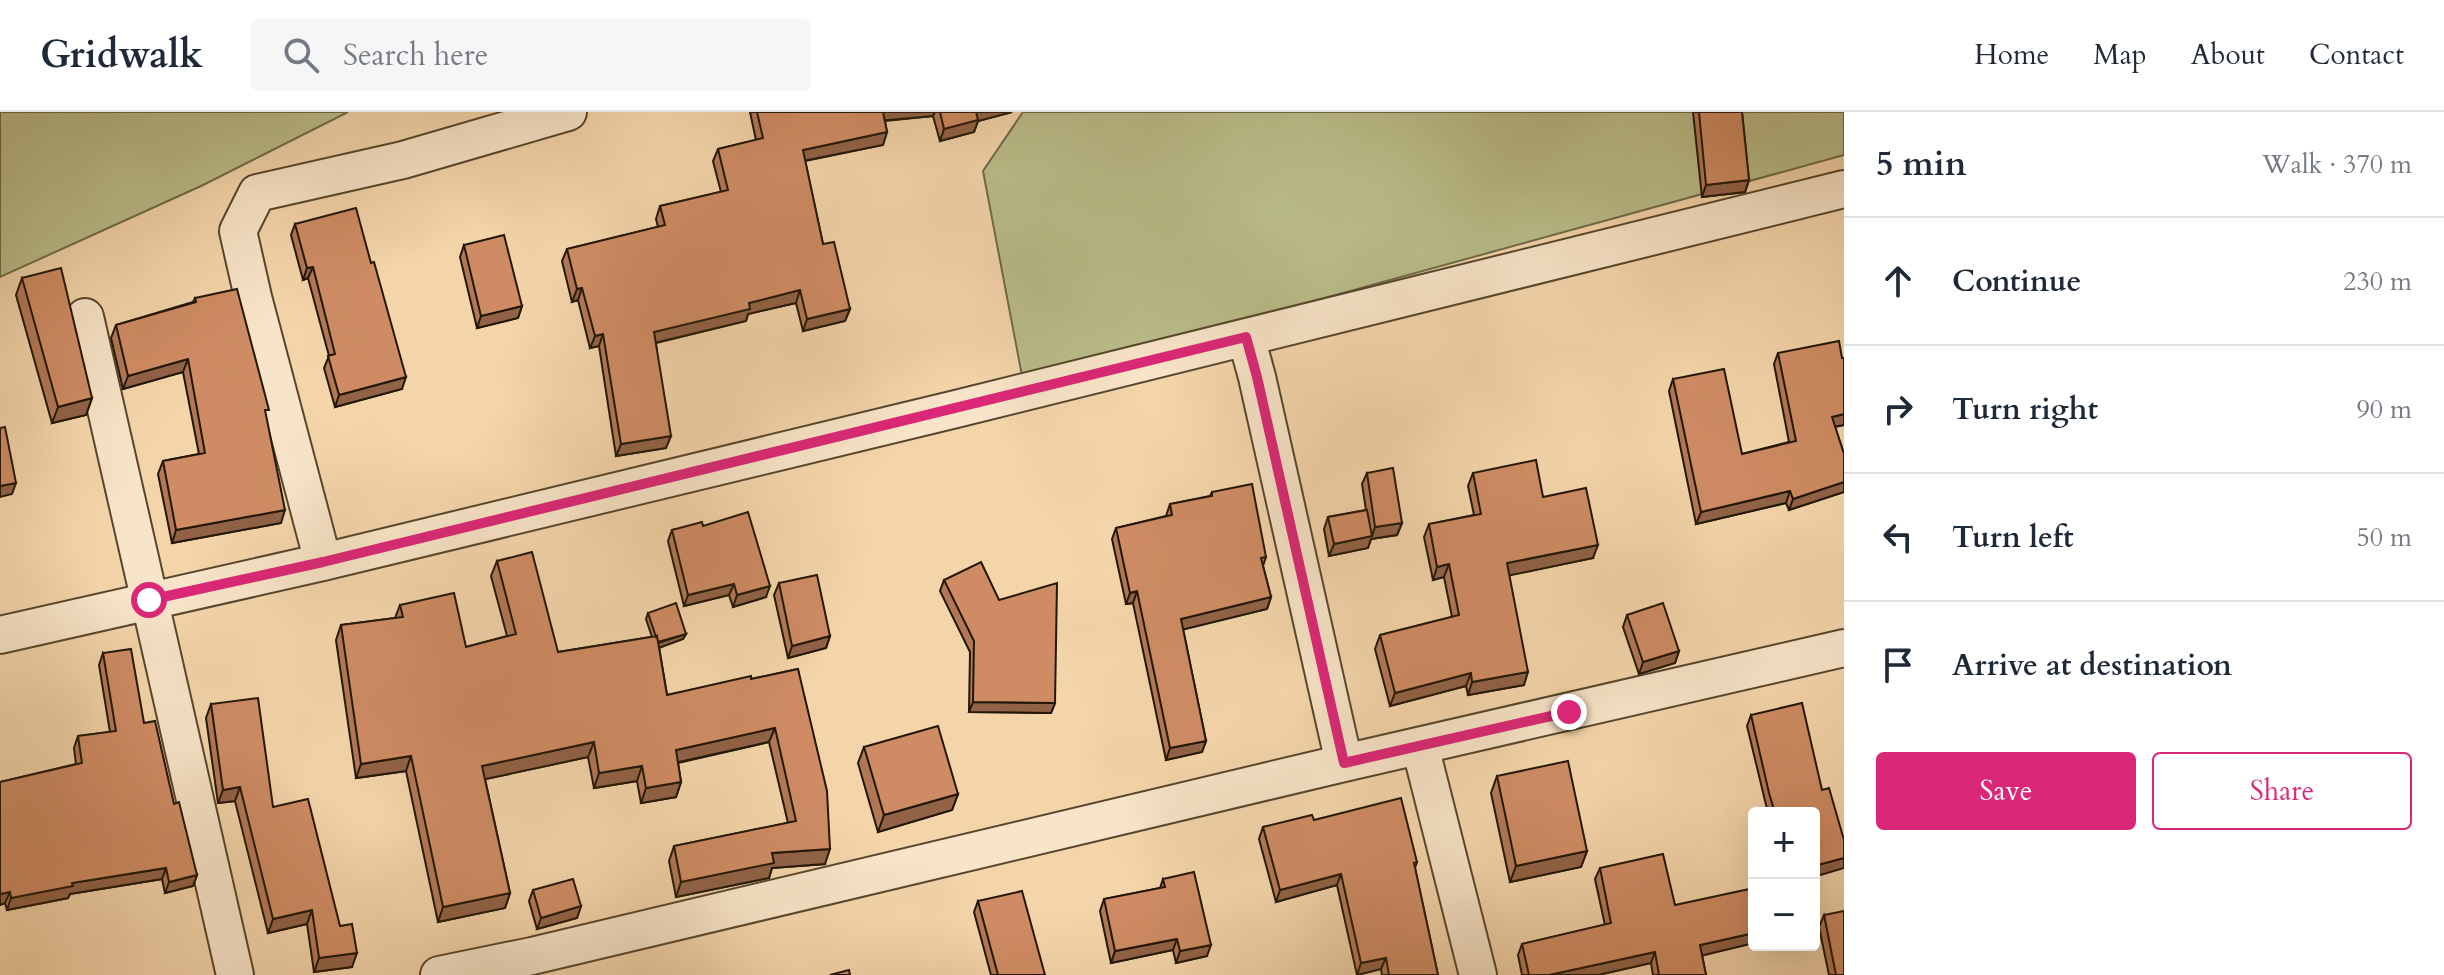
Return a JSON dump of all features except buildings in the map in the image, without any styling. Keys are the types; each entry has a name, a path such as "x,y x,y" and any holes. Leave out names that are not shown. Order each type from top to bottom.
{"street":[{"path":"323,562 238,231 257,193 403,160 568,112"},
{"path":"0,635 323,562 1844,189"},
{"path":"85,317 235,975"},
{"path":"1246,337 1344,763"},
{"path":"439,975 534,966 1344,763 1844,648"},
{"path":"1420,746 1478,975"}],"green space":[{"path":"0,112 348,112 201,186 0,277"},
{"path":"1023,112 1844,112 1844,155 1023,381 983,171"}],"route":[{"path":"149,600 323,562 1246,337 1344,763 1569,712"}]}
